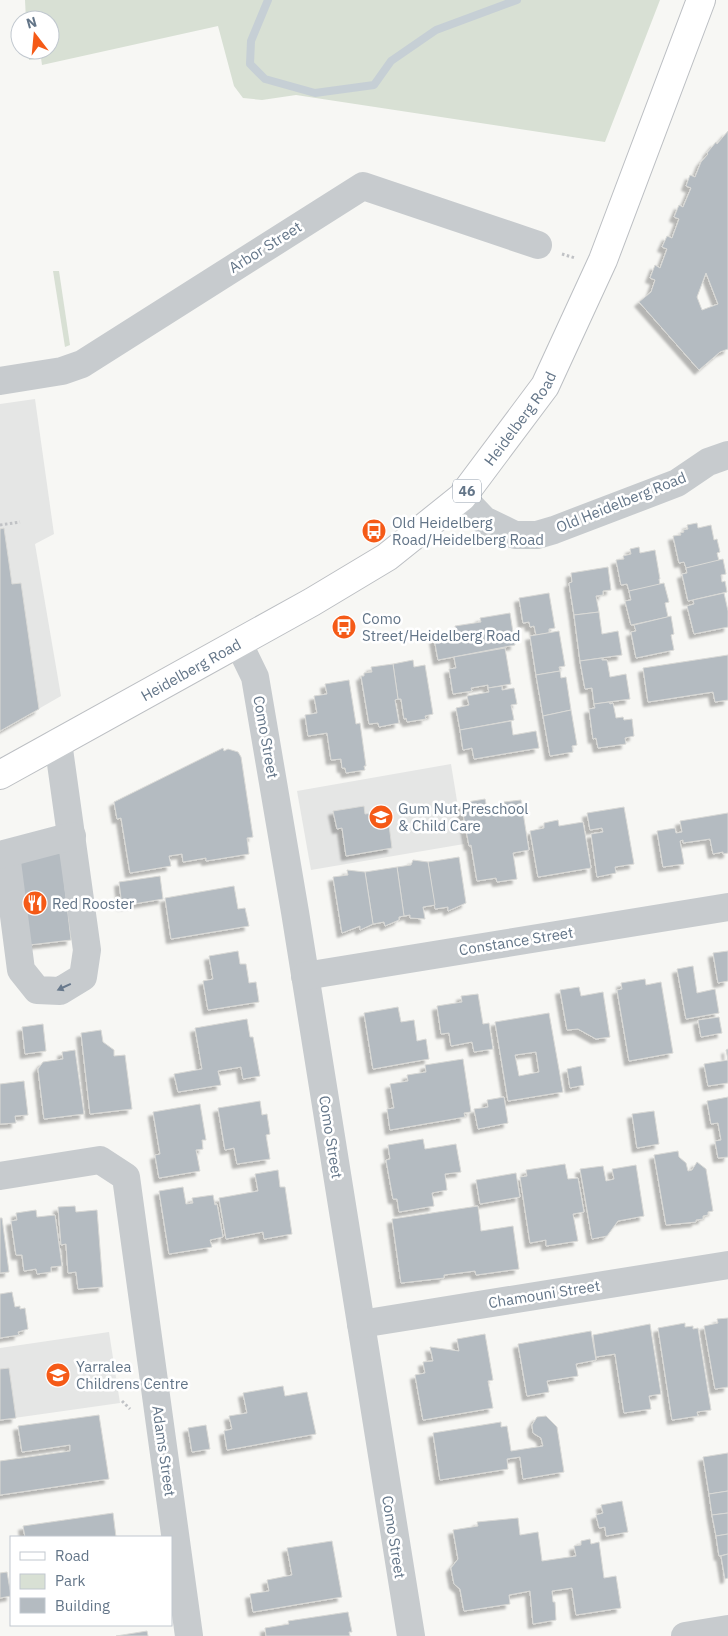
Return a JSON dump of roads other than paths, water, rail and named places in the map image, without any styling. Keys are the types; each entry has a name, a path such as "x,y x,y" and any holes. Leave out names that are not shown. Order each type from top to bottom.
{"main road":[{"name":"Heidelberg Road","path":"0,775 312,602 387,558 462,497 545,386 603,260 701,0"}],"street":[{"name":"Arbor Street","path":"0,381 62,371 82,364 363,186 538,246"},
{"name":"Old Heidelberg Road","path":"462,497 484,520 515,535 536,535 554,530 677,483 708,462 728,455"},
{"name":"Como Street","path":"238,642 255,677 411,1636"},
{"path":"58,742 72,836 87,950 83,977 60,991 37,990 21,970 3,855 72,836"},
{"name":"Constance Street","path":"305,976 728,907"},
{"name":"Adams Street","path":"0,1176 100,1160 126,1177 189,1636"},
{"name":"Chamouni Street","path":"361,1324 728,1265"},
{"path":"685,1636 728,1629"}],"waterway":[{"path":"268,0 251,41 250,64 265,79 315,93 374,85 391,61 436,30 517,0"}],"place":[{"name":"Old Heidelberg Road/Heidelberg Road","path":"374,531"},
{"name":"Como Street/Heidelberg Road","path":"344,627"},
{"name":"Gum Nut Preschool & Child Care","path":"381,817"},
{"name":"Red Rooster","path":"35,903"},
{"name":"Yarralea Childrens Centre","path":"58,1375"}]}
